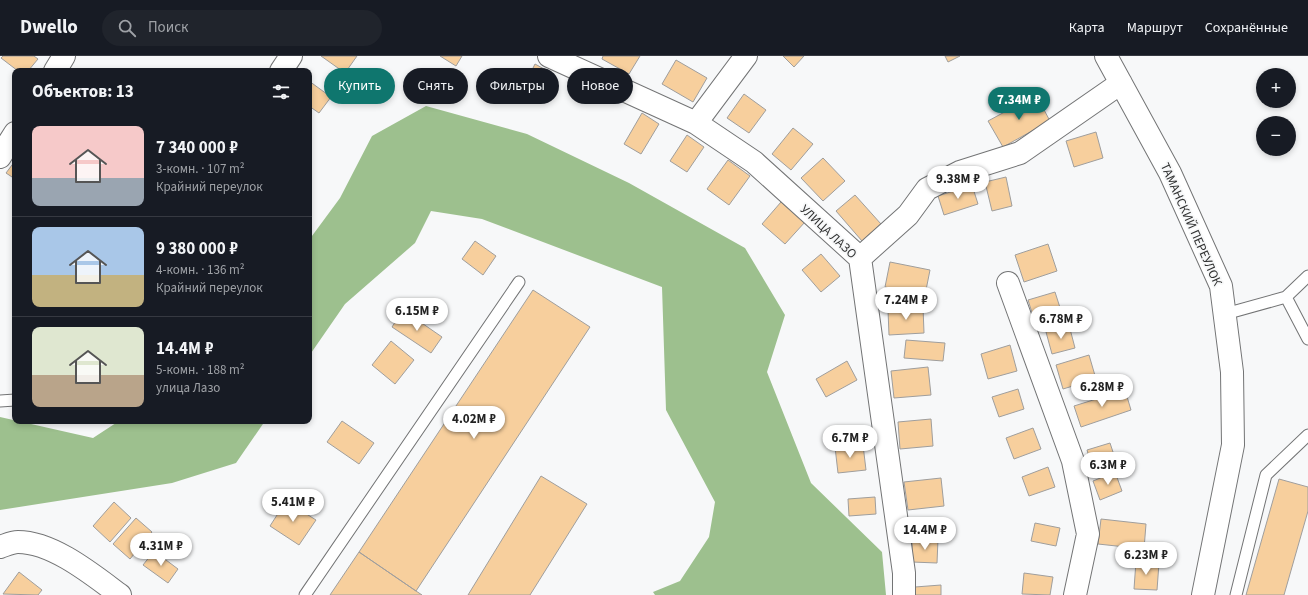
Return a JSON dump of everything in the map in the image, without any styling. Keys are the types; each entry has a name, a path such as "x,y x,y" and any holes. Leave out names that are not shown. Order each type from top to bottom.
{"street":[{"path":"57,68 64,56"},
{"path":"283,68 291,56"},
{"name":"УЛИЦА ЛАЗО","path":"549,56 696,123 754,162 860,258 904,573 904,595"},
{"path":"696,123 746,56"},
{"name":"ТАМАНСКИЙ ПЕРЕУЛОК","path":"1106,56 1170,173 1221,286 1232,372 1233,446 1203,595"},
{"path":"860,258 908,214 927,189 960,172 1020,153 1120,83"},
{"path":"0,157 12,138"},
{"path":"1008,283 1073,461 1088,534 1075,595"},
{"path":"0,547 17,542 44,546 86,569 120,595"}],"lane":[{"path":"1225,314 1286,297 1308,276"},
{"path":"305,595 520,282"},
{"path":"1286,297 1308,339"},
{"path":"0,401 12,400"},
{"path":"1236,595 1266,475 1308,435"}],"green space":[{"path":"426,106 527,134 629,183 745,248 785,315 767,372 811,483 882,552 886,595 655,595 653,592 680,581 709,537 715,502 666,410 662,287 482,219 431,211 415,243 345,304 312,352 312,236 340,198 372,136"},
{"path":"0,417 12,420 12,424 31,424 93,438 114,424 263,424 236,463 172,483 0,510"}],"building":[{"path":"3,56 34,56 38,59 30,68 14,68 1,58"},
{"path":"321,56 357,56 349,68 338,68"},
{"path":"440,56 462,56 456,66"},
{"path":"603,56 640,56 633,68 618,68 602,59"},
{"path":"783,56 804,56 794,67"},
{"path":"945,56 960,56 948,62"},
{"path":"676,60 707,78 693,102 662,84"},
{"path":"535,64 542,68 533,68"},
{"path":"312,83 324,92 324,104 326,104 319,113 312,108"},
{"path":"744,94 766,110 749,133 727,118"},
{"path":"1036,95 1050,121 1003,147 988,121"},
{"path":"642,113 659,124 641,154 624,144"},
{"path":"793,128 813,144 791,170 772,154"},
{"path":"1096,132 1103,158 1074,167 1066,141"},
{"path":"687,135 704,147 687,172 670,161"},
{"path":"823,158 845,181 823,201 801,178"},
{"path":"728,160 750,176 729,205 707,189"},
{"path":"12,165 12,177 6,173"},
{"path":"1006,177 1012,206 992,211 985,182"},
{"path":"972,185 978,204 944,215 938,196"},
{"path":"855,195 881,224 862,241 836,211"},
{"path":"781,202 805,222 785,244 762,224"},
{"path":"475,241 496,256 483,275 462,259"},
{"path":"1048,244 1057,271 1024,282 1015,255"},
{"path":"821,254 840,276 821,292 802,270"},
{"path":"890,262 930,270 925,295 885,287"},
{"path":"533,290 590,327 416,591 359,552"},
{"path":"1055,292 1063,317 1036,325 1028,300"},
{"path":"923,307 924,333 889,335 888,310"},
{"path":"403,310 442,337 431,353 392,327"},
{"path":"1069,325 1075,348 1052,354 1046,332"},
{"path":"906,340 945,343 943,361 904,358"},
{"path":"391,341 414,360 395,384 372,365"},
{"path":"1010,345 1017,371 988,379 981,354"},
{"path":"1089,355 1096,379 1063,389 1056,365"},
{"path":"847,361 857,380 826,397 816,379"},
{"path":"928,367 931,395 894,398 891,371"},
{"path":"1018,389 1024,409 999,417 992,397"},
{"path":"1125,390 1131,410 1081,427 1074,406"},
{"path":"931,419 933,446 900,449 898,422"},
{"path":"342,421 374,443 359,464 327,442"},
{"path":"1033,428 1041,449 1014,459 1006,438"},
{"path":"1110,443 1117,464 1093,471 1087,450"},
{"path":"863,445 866,470 838,473 835,447"},
{"path":"1048,467 1055,487 1029,496 1022,477"},
{"path":"1115,472 1122,491 1100,500 1093,481"},
{"path":"541,476 587,504 530,595 468,595"},
{"path":"941,478 944,506 908,510 904,482"},
{"path":"1279,479 1308,487 1308,511 1284,595 1246,595"},
{"path":"875,497 876,514 849,516 848,499"},
{"path":"286,501 316,520 299,545 270,526"},
{"path":"114,502 131,518 110,542 93,526"},
{"path":"136,518 152,532 130,559 113,544"},
{"path":"1101,519 1146,524 1144,549 1098,544"},
{"path":"1035,523 1060,528 1056,546 1031,541"},
{"path":"912,539 938,539 937,563 912,562"},
{"path":"154,551 178,569 168,583 143,565"},
{"path":"359,552 416,591 422,595 330,595"},
{"path":"1136,561 1159,563 1157,590 1134,589"},
{"path":"19,572 42,590 38,595 3,594"},
{"path":"1024,573 1053,577 1050,595 1022,594"},
{"path":"941,585 941,595 915,595 915,587"}]}
